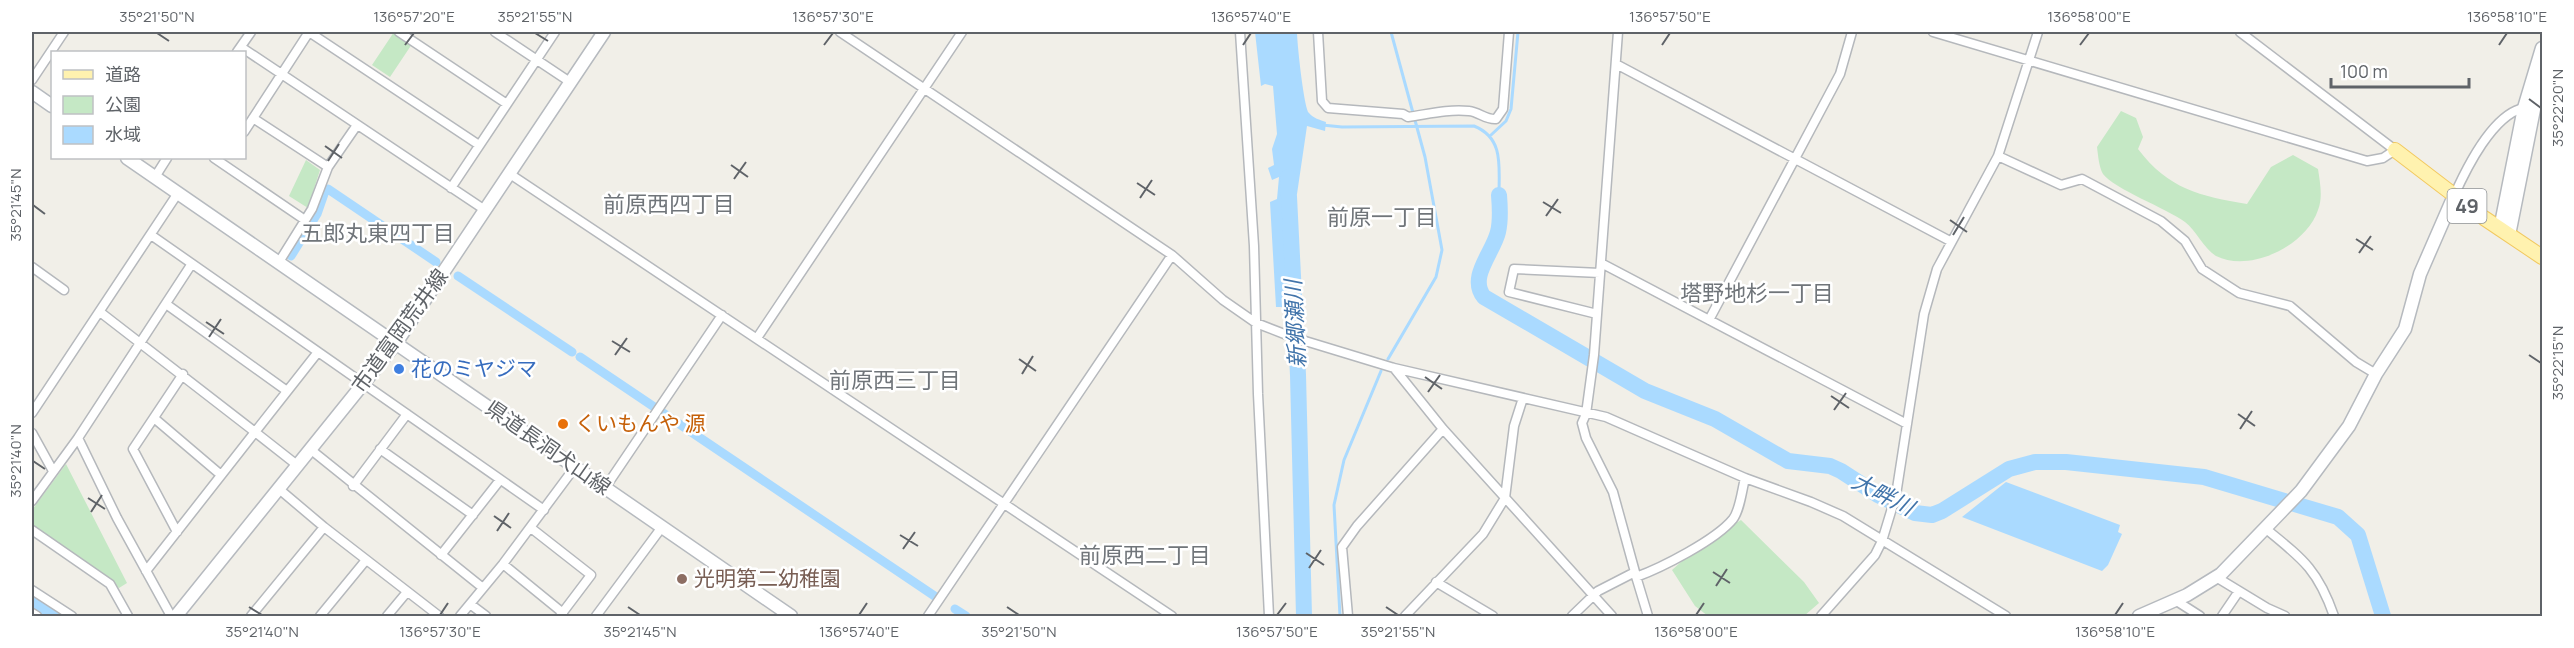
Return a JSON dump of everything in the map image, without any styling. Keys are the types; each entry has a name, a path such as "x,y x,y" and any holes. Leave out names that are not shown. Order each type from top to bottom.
{"main road":[{"name":"市道富岡荒井線","path":"176,616 396,343 604,32"},
{"path":"2504,232 2524,108 2542,48"},
{"path":"2504,232 2542,69"},
{"path":"32,92 51,105"},
{"name":"49","path":"2395,150 2454,196 2542,257"},
{"name":"県道長洞犬山線","path":"128,159 791,616"},
{"path":"2139,616 2175,600 2216,577 2266,529 2301,491 2349,426 2376,374 2405,329 2420,274 2454,196"}],"street":[{"path":"51,51 64,32"},
{"path":"239,50 251,32"},
{"path":"246,129 309,32 479,145"},
{"path":"399,32 507,104"},
{"path":"495,32 570,82"},
{"path":"451,188 555,32"},
{"path":"840,32 1172,255 1223,300 1256,323 1323,347 1394,368 1606,417 1745,478 1843,516 2006,616"},
{"path":"757,338 962,32"},
{"path":"1240,32 1254,246 1269,616"},
{"path":"1318,32 1322,101 1328,108 1403,114 1408,117 1436,111 1473,111 1492,120 1496,119 1503,109 1509,32"},
{"path":"1618,32 1594,355 1586,414 1582,423 1584,432 1613,492 1648,616"},
{"path":"1709,320 1840,74 1852,32"},
{"path":"1933,32 2367,161 2383,158 2395,150"},
{"path":"1821,616 1875,555 1882,541 1896,495 1924,314 1937,269 1950,241 1998,156 2038,32"},
{"name":"49","path":"2240,32 2395,150"},
{"path":"32,80 51,52"},
{"path":"246,54 281,74 485,210"},
{"path":"1616,64 1950,241"},
{"path":"2454,196 2468,167 2497,126 2514,110 2524,108"},
{"path":"254,118 327,167"},
{"path":"279,262 305,220 327,167 357,125"},
{"path":"1998,156 2061,185 2082,179 2146,213 2185,241 2202,269 2247,297 2280,302 2290,306 2341,350 2376,374"},
{"path":"155,177 166,159"},
{"path":"226,161 305,220"},
{"path":"510,174 1172,616"},
{"path":"32,413 178,193"},
{"path":"151,235 544,510"},
{"path":"928,616 1172,255"},
{"path":"1601,263 1907,424"},
{"path":"32,501 78,438 191,265"},
{"path":"32,267 64,290"},
{"path":"1597,314 1509,292 1514,269 1600,273"},
{"path":"166,304 287,391"},
{"path":"100,312 183,374 297,465"},
{"path":"606,488 722,315"},
{"path":"146,571 318,352"},
{"path":"1394,368 1443,429 1612,616"},
{"path":"177,532 133,449 183,374"},
{"path":"1405,616 1483,534 1505,498 1514,426 1523,398"},
{"path":"353,486 407,414"},
{"path":"154,418 221,475"},
{"path":"1348,616 1342,547 1357,526 1443,429"},
{"path":"32,432 53,471"},
{"path":"78,438 171,616"},
{"path":"310,449 353,486 483,588"},
{"path":"380,449 473,515"},
{"path":"460,616 531,528 574,466"},
{"path":"1572,616 1598,591 1635,575 1661,568 1728,523 1734,518 1745,478"},
{"path":"441,555 500,480"},
{"path":"279,489 324,527 440,616"},
{"path":"251,616 324,527"},
{"path":"596,616 662,527"},
{"path":"503,564 561,615 591,575 531,528"},
{"path":"2266,529 2306,561 2325,589 2334,616"},
{"path":"32,530 110,584 128,616"},
{"path":"320,616 366,560"},
{"path":"2216,577 2285,616"},
{"path":"1436,582 1493,616"},
{"path":"32,590 72,616"},
{"path":"2222,616 2239,591"},
{"path":"387,616 407,592"},
{"path":"2175,600 2200,616"},
{"path":"470,604 486,616"},
{"path":"32,613 37,616"}],"green space":[{"path":"394,32 412,44 390,77 372,65"},
{"path":"2121,111 2136,118 2143,137 2138,149 2149,163 2173,182 2200,194 2247,204 2271,167 2293,155 2318,169 2320,200 2312,223 2302,235 2275,253 2245,261 2216,256 2185,222 2118,186 2103,174 2097,147"},
{"path":"306,160 320,170 308,208 289,196"},
{"path":"66,464 127,583 119,588 32,528 32,510"},
{"path":"1741,520 1804,582 1819,603 1804,616 1708,616 1695,606 1672,570 1700,545"}],"water":[{"path":"1255,32 1297,32 1307,108 1312,116 1326,122 1325,131 1307,126 1297,194 1286,201 1289,257 1287,307 1276,307 1270,202 1277,199 1279,177 1272,180 1268,168 1274,165 1272,149 1277,134 1273,86 1265,84 1261,86"},
{"path":"2006,482 2120,525 2118,532 2122,534 2108,565 2102,571 1962,517"}],"waterway":[{"path":"1388,359 1436,277 1442,250 1425,157 1391,32"},
{"path":"1491,135 1506,121 1511,109 1518,32"},
{"path":"1322,125 1342,127 1474,126 1484,131 1495,145 1499,164 1499,195"},
{"name":"新郷瀬川","path":"1288,177 1298,375 1304,616"},
{"path":"291,256 317,214 325,191 328,189 436,262"},
{"name":"大畔川","path":"1499,195 1498,232 1480,273 1480,289 1484,297 1645,391 1715,419 1788,461 1830,466 1878,495 1915,513 1932,515 2009,469 2035,462 2066,462 2204,477 2338,517 2358,535 2383,616"},
{"path":"458,276 572,352"},
{"path":"580,357 936,597"},
{"path":"1340,616 1334,505 1344,460 1381,371"},
{"path":"32,602 54,616"},
{"path":"955,609 966,616"}],"place":[{"name":"花のミヤジマ","path":"399,369"},
{"name":"くいもんや 源","path":"563,424"},
{"name":"光明第二幼稚園","path":"682,579"}],"district":[{"name":"前原西四丁目","path":"669,204"},
{"name":"前原一丁目","path":"1382,217"},
{"name":"五郎丸東四丁目","path":"378,233"},
{"name":"塔野地杉一丁目","path":"1757,293"},
{"name":"前原西三丁目","path":"895,380"},
{"name":"前原西二丁目","path":"1145,555"}]}
